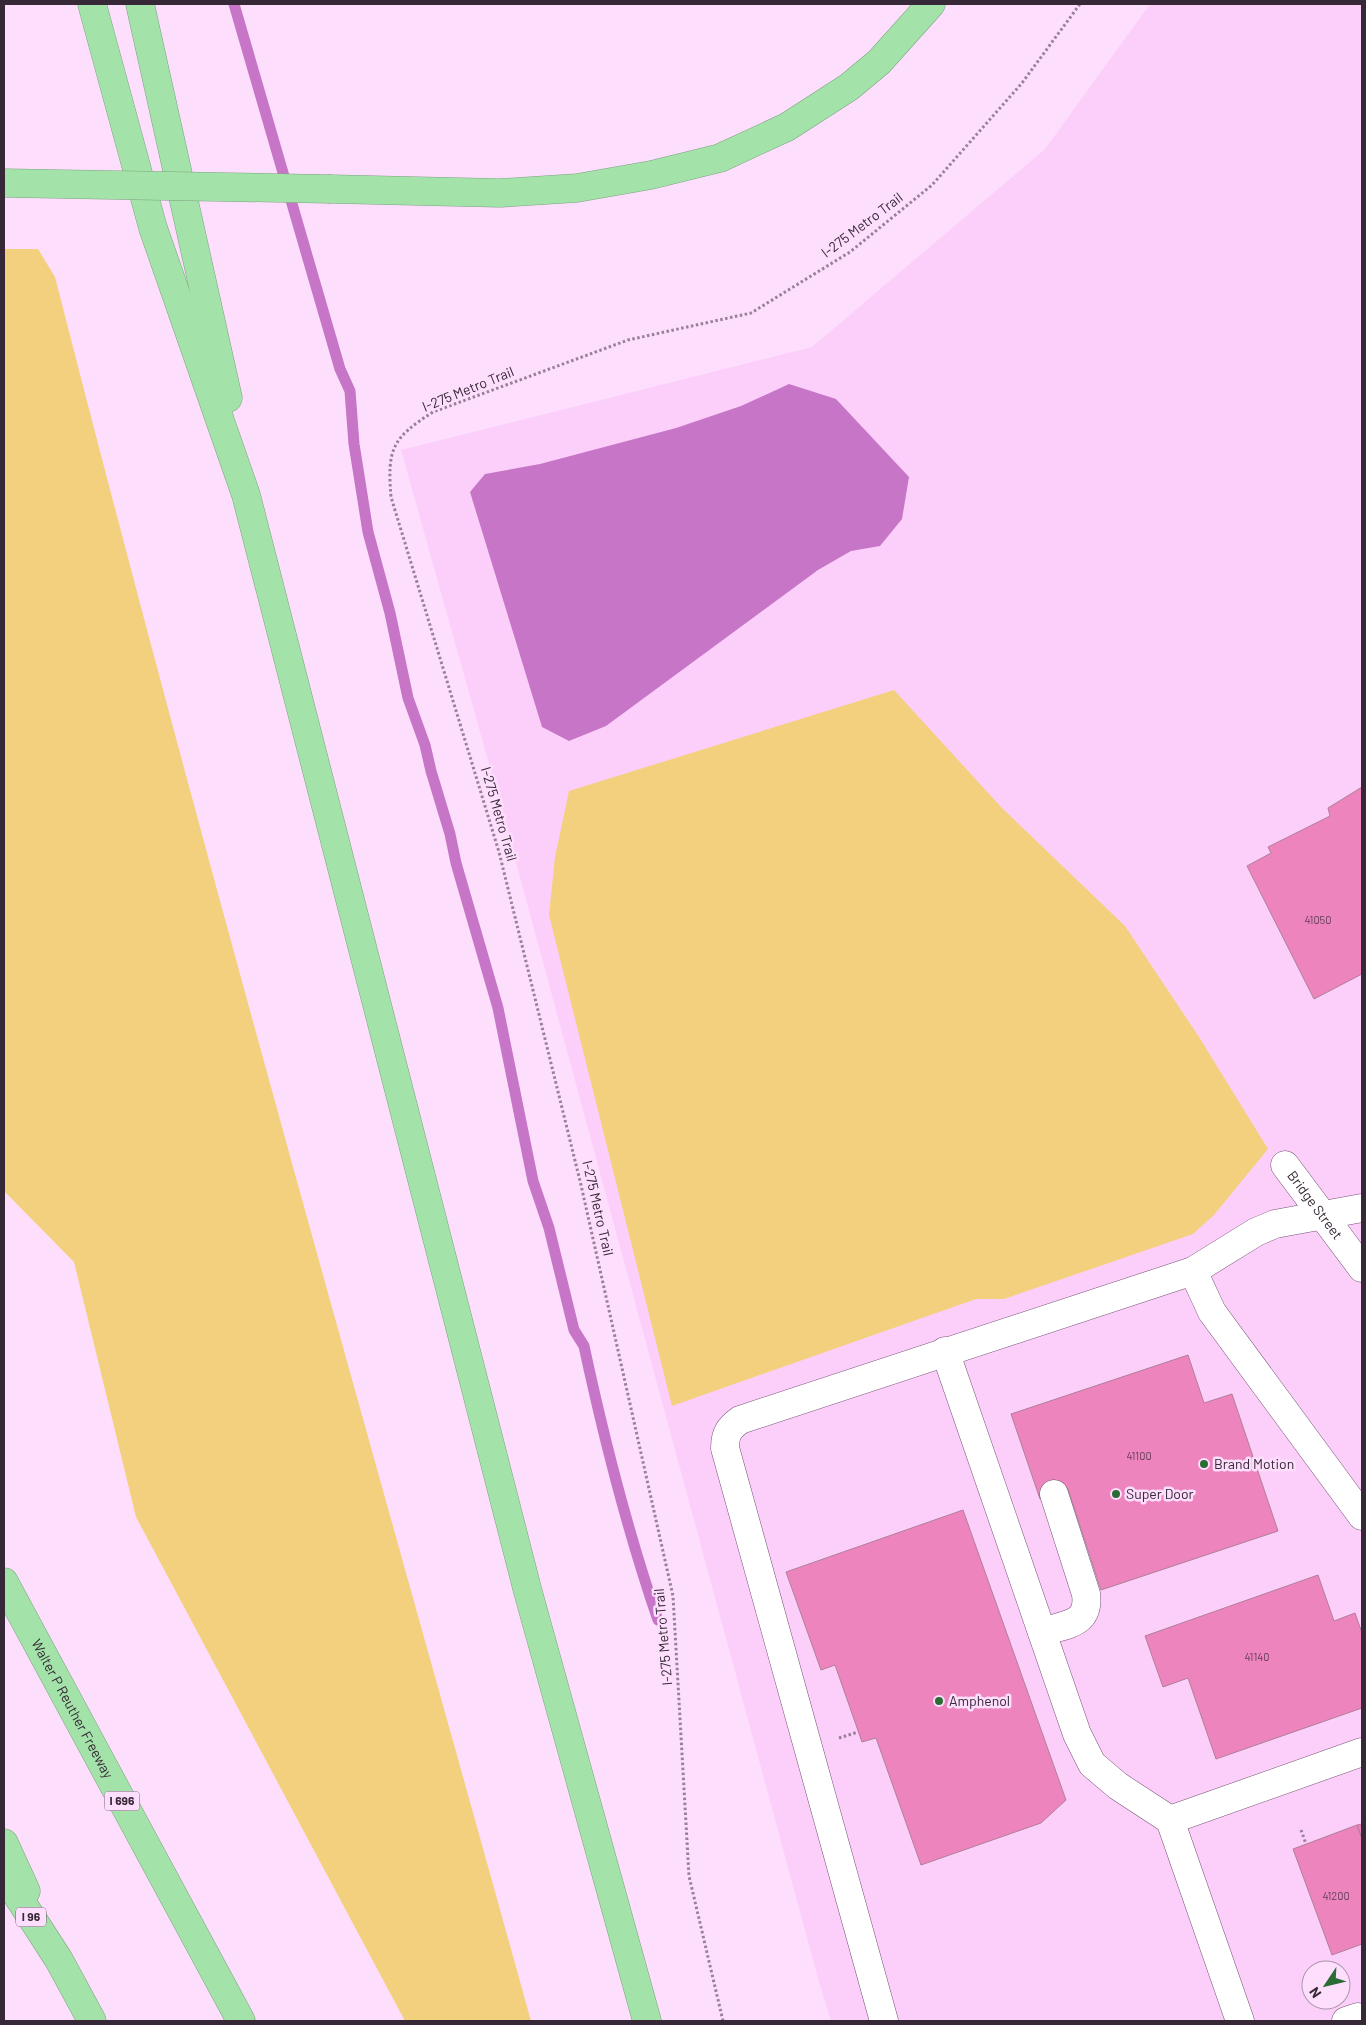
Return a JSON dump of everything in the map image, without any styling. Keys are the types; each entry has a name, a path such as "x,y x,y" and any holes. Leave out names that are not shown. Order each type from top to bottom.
{"highway":[{"path":"92,4 153,228 246,495 528,1592 647,2021"},
{"path":"140,4 240,451 246,495"},
{"path":"4,183 331,188 500,193 577,188 651,174 720,158 787,127 849,87 879,62 931,4"},
{"name":"Walter P Reuther Freeway","path":"4,1582 241,2021"},
{"path":"4,1843 59,1960"},
{"name":"I 96","path":"4,1875 59,1960 92,2021"}],"street":[{"name":"Bridge Street","path":"1285,1165 1362,1268"},
{"path":"884,2021 729,1463 725,1437 730,1427 740,1420 1193,1271 1256,1232 1276,1224 1362,1208"},
{"path":"1193,1271 1212,1312 1362,1516"},
{"path":"945,1351 1077,1734 1092,1764 1118,1786 1170,1820 1240,2021"},
{"path":"1042,1632 1078,1620 1085,1614 1088,1604 1054,1494"},
{"path":"1170,1820 1362,1752"}],"path":[{"name":"I-275 Metro Trail","path":"723,2021 689,1876 673,1596 581,1185 500,852 391,497 388,468 394,446 412,426 433,412 628,340 751,313 850,252 932,184 1022,83 1080,4"},
{"path":"837,1739 858,1732"},
{"path":"1301,1830 1306,1844"}],"shaded area":[{"path":"1150,4 1362,4 1362,2021 831,2021 498,796 401,450 812,347 1045,149"},
{"path":"4,249 38,249 55,277 229,933 531,2021 405,2021 136,1517 74,1262 4,1191"},
{"path":"789,384 836,399 909,477 902,519 880,546 851,551 818,570 606,726 569,741 542,727 470,492 485,474 540,464 676,428 741,406"},
{"path":"894,690 1002,808 1125,926 1199,1037 1268,1149 1214,1215 1193,1234 1004,1299 976,1299 672,1406 549,915 555,857 569,791"}],"building":[{"path":"1362,787 1362,974 1314,999 1247,866 1271,853 1268,847 1330,816 1328,808"},
{"path":"1188,1355 1204,1403 1232,1394 1278,1531 1101,1590 1068,1489 1040,1499 1011,1414"},
{"name":"Amphenol","path":"963,1510 1066,1800 1041,1823 921,1865 876,1738 862,1742 835,1665 821,1670 786,1572"},
{"path":"1318,1575 1334,1621 1355,1613 1362,1633 1362,1708 1216,1759 1188,1678 1163,1687 1145,1636"},
{"path":"1362,1824 1362,1839 1357,1825"},
{"path":"1357,1825 1362,1839 1362,1944 1332,1955 1293,1849"}],"waterway":[{"path":"234,4 340,369 350,391 354,444 368,532 390,613 408,698 425,745 450,834 456,863 498,1008 533,1181 549,1228 574,1330 584,1346 617,1484 658,1620"}],"place":[{"name":"Brand Motion","path":"1204,1464"},
{"name":"Super Door","path":"1116,1494"},
{"name":"Amphenol","path":"939,1701"}]}
